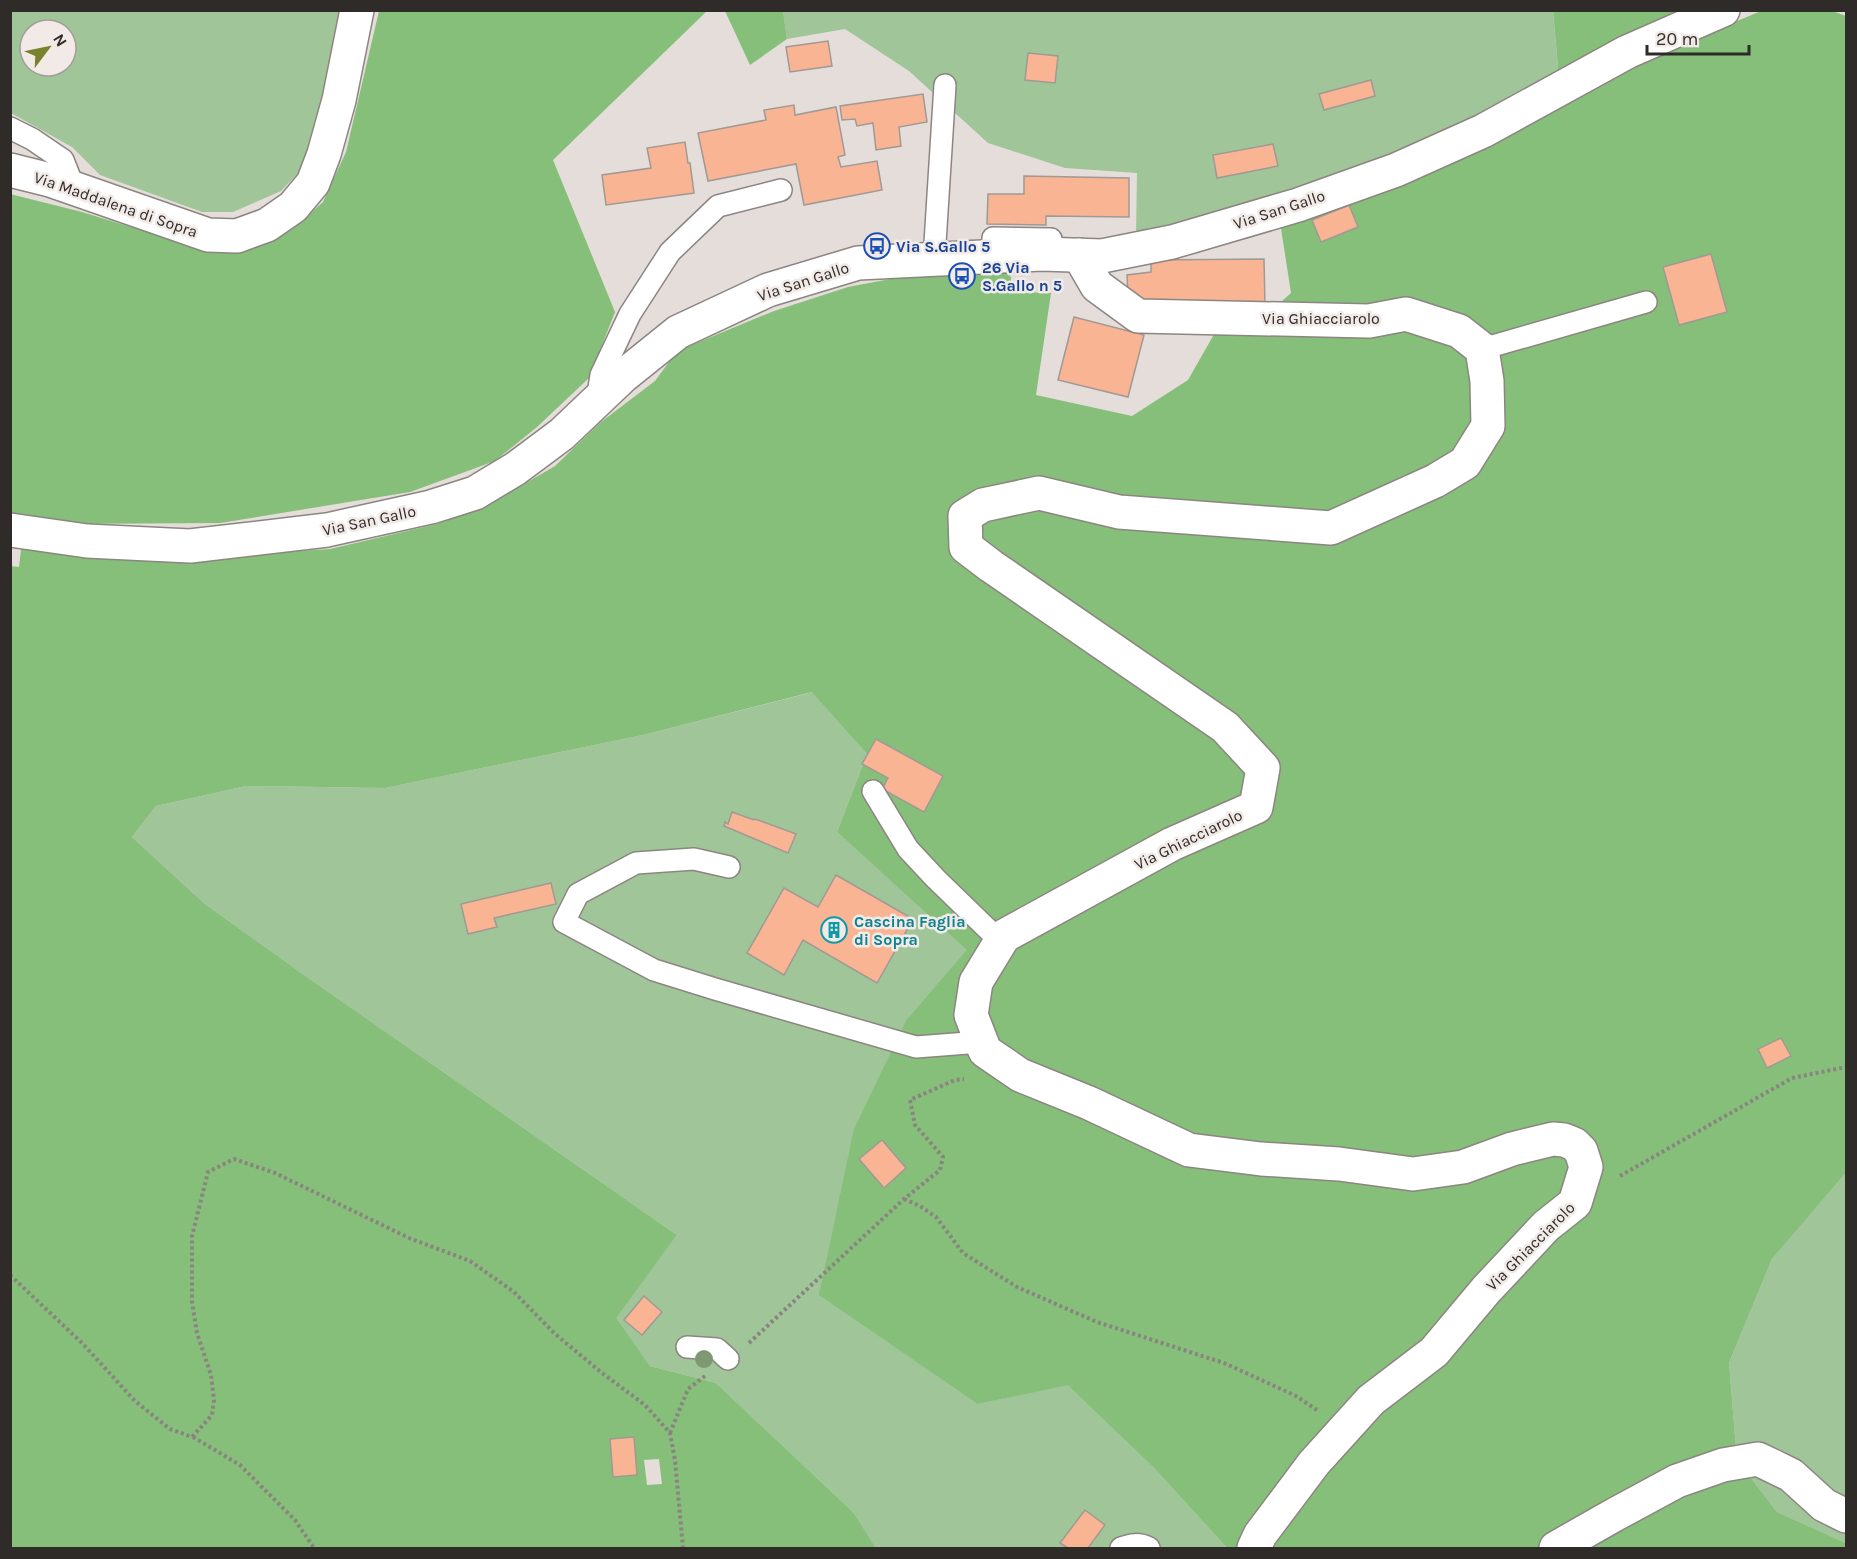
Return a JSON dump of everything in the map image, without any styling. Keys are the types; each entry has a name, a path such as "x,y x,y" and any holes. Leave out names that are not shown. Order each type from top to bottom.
{"street":[{"name":"Via Maddalena di Sopra","path":"10,170 74,188 208,236 237,236 267,225 293,207 313,183 324,154 339,100 357,10"},
{"name":"Via San Gallo","path":"10,530 87,541 190,546 327,530 430,507 475,493 515,469 562,434 622,377 678,332 768,290 858,263 1042,254 1102,256 1172,242 1298,205 1396,170 1483,131 1627,52 1723,10"},
{"name":"Via Ghiacciarolo","path":"1079,255 1097,286 1138,316 1369,321 1406,314 1459,331 1482,349 1487,381 1488,426 1465,463 1435,481 1331,528 1119,512 1039,493 983,505 965,516 966,547 1225,727 1263,768 1256,807 1172,844 1004,936 976,982 970,1015 985,1052 1020,1075 1089,1103 1189,1150 1261,1159 1339,1164 1413,1174 1463,1167 1512,1149 1553,1138 1574,1144 1581,1151 1586,1167 1575,1203 1546,1226 1486,1290 1434,1352 1371,1400 1314,1463 1260,1535 1254,1548"},
{"path":"1556,1548 1677,1481 1723,1466 1758,1459 1791,1475 1824,1505 1846,1516"}],"lane":[{"path":"934,259 945,85"},
{"path":"10,128 32,139 63,160 74,188"},
{"path":"597,401 601,375 630,314 670,252 718,206 781,190"},
{"path":"993,238 1054,239 1095,244 1118,254"},
{"path":"1482,349 1646,302"},
{"path":"873,791 908,849 1001,942"},
{"path":"729,867 694,859 636,863 578,894 564,922 654,970 916,1047 981,1042"},
{"path":"687,1347 717,1349 728,1359"},
{"path":"1121,1548 1130,1544 1149,1548"}],"path":[{"path":"1666,1151 1792,1078 1846,1067"},
{"path":"670,1433 688,1389 754,1339 904,1198 940,1170 943,1156 915,1125 910,1100 955,1080 966,1079"},
{"path":"192,1437 212,1415 214,1400 211,1375 197,1333 192,1302 192,1236 208,1172 234,1159 275,1173 409,1238 470,1261 514,1292 562,1340 645,1405 670,1433 675,1460 683,1548"},
{"path":"904,1198 936,1217 963,1253 1017,1287 1097,1322 1224,1363 1296,1396 1345,1428"},
{"path":"10,1275 82,1343 135,1401 170,1429 192,1437 240,1465 295,1520 314,1548"}],"green space":[{"path":"1553,10 1681,11 1559,79"},
{"path":"11,11 339,11 325,96 310,150 298,173 281,191 233,212 202,212 100,175 72,147 11,113"},
{"path":"379,11 707,11 553,160 615,312 589,378 537,427 495,461 410,492 220,523 59,524 11,514 10,194 82,212 209,251 272,240 296,226 323,202 346,152"},
{"path":"725,11 783,11 787,39 750,65"},
{"path":"783,11 1553,11 1559,79 1421,155 1136,239 1137,173 1065,168 988,143 909,71 845,29 787,39"},
{"path":"1761,11 1832,11 1846,16 1846,1172 1772,1259 1729,1363 1737,1460 1777,1512 1846,1543 1846,1548 1227,1548 1155,1469 1068,1385 978,1404 819,1295 854,1129 907,1019 967,950 837,832 867,754 812,692 643,735 385,788 246,786 156,806 132,837 205,904 677,1235 616,1318 650,1366 716,1383 854,1513 876,1548 11,1548 10,566 19,567 22,541 204,557 330,549 437,524 483,508 555,466 601,422 655,381 677,351 774,311 848,287 959,266 1010,273 1013,292 1051,293 1036,395 1132,416 1188,380 1217,329 1264,317 1291,293 1280,222 1565,93","holes":["659,1459 662,1484 647,1485 644,1460"]},
{"path":"813,692 867,754 837,832 968,950 907,1019 978,1404 1068,1384 1155,1469 1227,1548 876,1548 854,1513 716,1383 650,1366 615,1318 677,1235 205,904 132,837 156,806 246,786 385,788 643,735"},
{"path":"1845,1172 1846,1543 1777,1512 1737,1460 1729,1363 1772,1259"}],"building":[{"path":"828,41 832,66 790,72 786,47"},
{"path":"1028,53 1058,56 1055,83 1025,80"},
{"path":"1371,80 1375,96 1324,110 1319,94"},
{"path":"923,94 927,122 899,127 901,146 876,150 873,123 857,126 855,119 842,120 840,106"},
{"path":"794,105 795,115 836,107 845,155 838,157 841,167 877,161 882,190 804,205 796,164 708,181 698,133 766,120 764,110"},
{"path":"685,142 694,193 606,205 602,175 651,168 647,148"},
{"path":"1273,144 1278,166 1217,178 1213,155"},
{"path":"1024,176 1129,178 1129,217 1046,216 1046,225 987,224 988,194 1024,194"},
{"path":"1349,205 1358,227 1321,242 1312,220"},
{"path":"1711,254 1727,312 1679,325 1663,267"},
{"path":"1264,259 1265,306 1139,306 1128,294 1127,275 1151,272 1151,260"},
{"path":"1074,317 1144,335 1128,397 1058,380"},
{"path":"876,739 943,776 924,812 882,789 888,778 862,764"},
{"path":"732,812 796,834 788,853 724,826 725,822 728,824"},
{"name":"Cascina Faglia di Sopra","path":"836,875 913,919 877,983 803,940 784,975 747,953 784,888 818,907"},
{"path":"551,883 556,904 494,918 497,927 468,934 461,904"},
{"path":"1781,1038 1791,1056 1767,1068 1758,1049"},
{"path":"882,1140 906,1168 884,1188 859,1159"},
{"path":"644,1296 662,1312 642,1335 624,1320"},
{"path":"634,1437 637,1475 613,1477 610,1439"},
{"path":"1085,1510 1105,1525 1088,1548 1068,1548 1060,1543"}],"place":[{"name":"Via S.Gallo 5","path":"877,246"},
{"name":"26 Via S.Gallo n 5","path":"962,276"},
{"name":"Cascina Faglia di Sopra","path":"834,930"}]}
